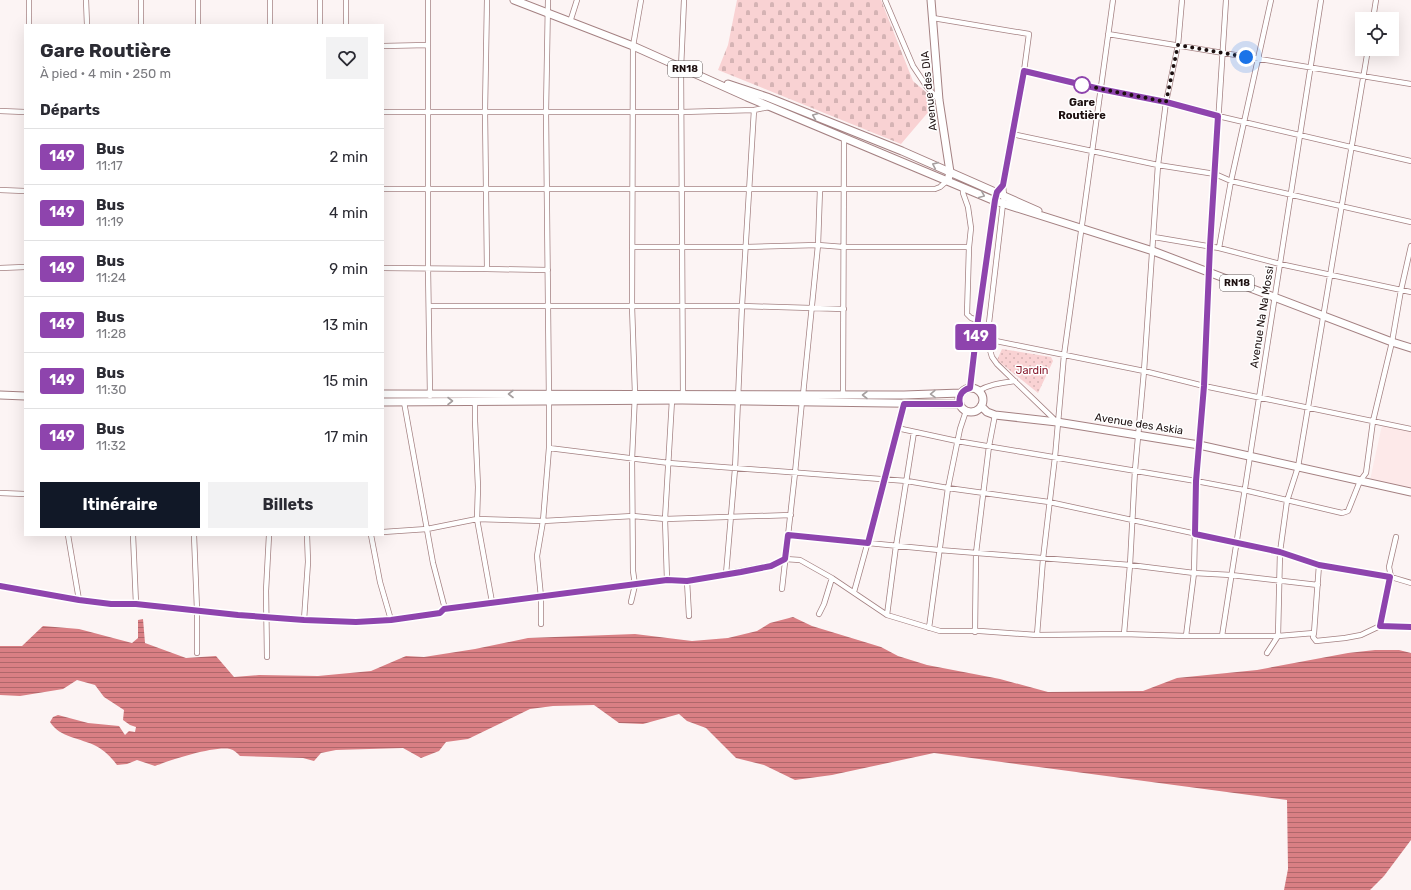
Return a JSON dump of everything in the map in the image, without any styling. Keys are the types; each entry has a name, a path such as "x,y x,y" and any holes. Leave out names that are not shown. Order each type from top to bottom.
{"street":[{"path":"29,0 29,24"},
{"path":"86,0 87,24"},
{"path":"140,0 141,24"},
{"path":"198,0 198,24"},
{"path":"270,0 270,24"},
{"path":"320,0 320,24"},
{"path":"346,0 346,24"},
{"path":"428,0 428,268 430,402"},
{"path":"487,0 485,111 488,268"},
{"name":"RN18","path":"514,0 633,46 772,107 1003,204 1153,251 1274,298 1411,348"},
{"path":"541,624 537,556 543,521 549,448 546,112 548,0"},
{"path":"570,22 577,0"},
{"path":"631,602 635,585 633,571 632,459 635,397 632,306 633,46 642,0"},
{"path":"683,397 681,68 684,0"},
{"path":"884,0 913,66 927,87 939,100"},
{"name":"Avenue des DIA","path":"931,0 939,100 950,172 948,180"},
{"path":"1037,635 1043,559 1055,457 1064,355 1113,0"},
{"path":"1124,634 1130,566 1135,470 1153,251 1158,165 1166,102 1178,45 1182,0"},
{"path":"1186,636 1194,573 1196,481 1204,386 1210,246 1226,0"},
{"path":"1219,248 1231,181 1271,0"},
{"name":"Avenue Na Na Mossi","path":"1222,636 1321,0"},
{"path":"1373,12 1376,0"},
{"path":"933,18 1029,34 1024,71 1003,185 1004,195 987,340 988,350 994,361 1057,422"},
{"path":"1108,34 1258,59 1310,66 1411,84"},
{"path":"384,46 428,45"},
{"path":"1267,653 1278,636 1280,552 1287,501 1298,467 1367,56"},
{"name":"RN18","path":"681,68 767,97 902,151 1062,222"},
{"path":"1024,71 1100,89 1166,102 1218,116 1411,161"},
{"path":"384,112 682,112 754,110 772,107"},
{"path":"726,574 735,469 737,398 754,110"},
{"path":"0,111 24,112"},
{"path":"1012,134 1158,165 1215,174 1231,181 1411,222"},
{"path":"843,395 844,137"},
{"path":"384,189 935,189 940,187 948,180"},
{"path":"970,388 995,200 997,192 1003,185"},
{"path":"963,187 971,228 967,314 971,318 978,320"},
{"path":"782,589 791,515 818,245 820,189"},
{"path":"0,190 24,191"},
{"path":"1154,237 1210,246 1280,264 1411,292"},
{"path":"633,247 746,247 818,245 844,247 969,247"},
{"path":"897,428 957,441 1135,470 1244,490 1342,513 1348,511 1360,481 1366,473 1373,421 1392,342 1401,290 1411,246"},
{"path":"0,268 24,267"},
{"path":"384,268 488,268 548,270"},
{"path":"429,306 742,306 844,309"},
{"path":"976,337 1144,371 1259,398 1411,429"},
{"path":"978,391 986,386 1016,381"},
{"path":"970,388 978,391 982,398 981,406 974,411 966,411 960,404 959,396 964,390 970,388"},
{"path":"384,394 430,393 549,398"},
{"path":"802,398 843,395 961,393"},
{"path":"0,395 24,396"},
{"path":"635,397 672,400 683,397"},
{"path":"384,402 475,401 549,398 683,397 802,398 904,404 960,404"},
{"path":"667,580 665,519 672,400"},
{"path":"475,401 478,487 477,519 492,602"},
{"path":"404,402 427,529 445,609"},
{"path":"854,592 904,404"},
{"name":"Avenue des Askia","path":"981,406 987,412 995,415 1057,422 1199,445 1411,492"},
{"path":"929,628 948,488 957,441 966,411"},
{"path":"976,632 976,553 989,446 995,415"},
{"path":"887,615 914,432"},
{"path":"549,448 669,463 907,481 1049,502 1280,552 1319,565 1390,577 1411,583"},
{"path":"0,493 24,494"},
{"path":"384,532 427,529 477,519 543,521 633,516 665,519 791,515"},
{"path":"788,535 939,550 1231,575 1318,585"},
{"path":"68,536 79,600"},
{"path":"134,536 136,604"},
{"path":"194,536 198,653"},
{"path":"267,657 266,617 269,536"},
{"path":"304,620 308,562 308,536"},
{"path":"371,536 380,582 391,620"},
{"path":"1380,626 1390,577 1389,567 1396,537"},
{"path":"0,586 111,604 136,604 266,617 356,622 391,620 440,613 445,609 492,602 667,580 687,581 771,566 785,559 800,560 832,578 887,615 940,630 1037,635 1124,634 1278,636 1314,633"},
{"path":"1319,565 1314,633 1316,641 1356,636 1380,626 1411,627"},
{"path":"819,614 824,604 832,578"},
{"path":"687,581 689,616"}],"shaded area":[{"path":"1382,425 1411,432 1411,488 1370,480"},
{"path":"793,617 812,626 881,647 898,656 927,665 1000,679 1048,692 1143,691 1177,678 1257,670 1348,653 1375,650 1399,650 1411,653 1411,840 1384,876 1370,890 1284,890 1288,869 1287,800 934,753 832,775 795,780 764,765 736,758 706,728 687,721 679,714 643,724 619,723 594,705 553,706 530,709 468,739 446,742 439,751 421,758 403,748 336,750 321,753 314,761 303,758 240,756 231,749 223,749 192,754 155,766 137,760 127,764 117,765 108,754 99,748 90,743 65,735 50,722 53,717 58,715 88,723 119,726 125,735 129,731 135,732 136,727 123,720 124,710 104,697 95,685 77,680 63,689 20,696 0,695 0,646 22,646 43,626 79,629 132,643 138,638 138,620 143,619 145,643 186,658 216,656 234,677 259,675 318,676 371,671 406,656 424,657 475,649 528,638 635,634 692,641 728,638 757,631 770,623"}],"green space":[{"path":"737,0 881,0 913,81 927,93 930,110 901,144 718,70 728,45"},
{"name":"Jardin","path":"1002,349 1051,357 1053,361 1038,393 997,360"}],"bus line":[{"name":"149","path":"0,586 111,604 136,604 238,615 356,622 391,620 440,613 444,609 492,602 667,580 687,581 771,566 785,559 788,535 868,543 904,404 960,404 959,396 964,390 970,388 995,200 997,192 1003,185 1024,71 1100,89 1166,102 1218,116 1210,246 1204,386 1196,481 1195,534 1280,552 1319,565 1390,577 1380,626 1403,628 1411,627"}],"place":[{"name":"Gare Routière","path":"1082,85"}],"route":[{"path":"1082,85 1166,102 1178,45 1246,57"}]}
